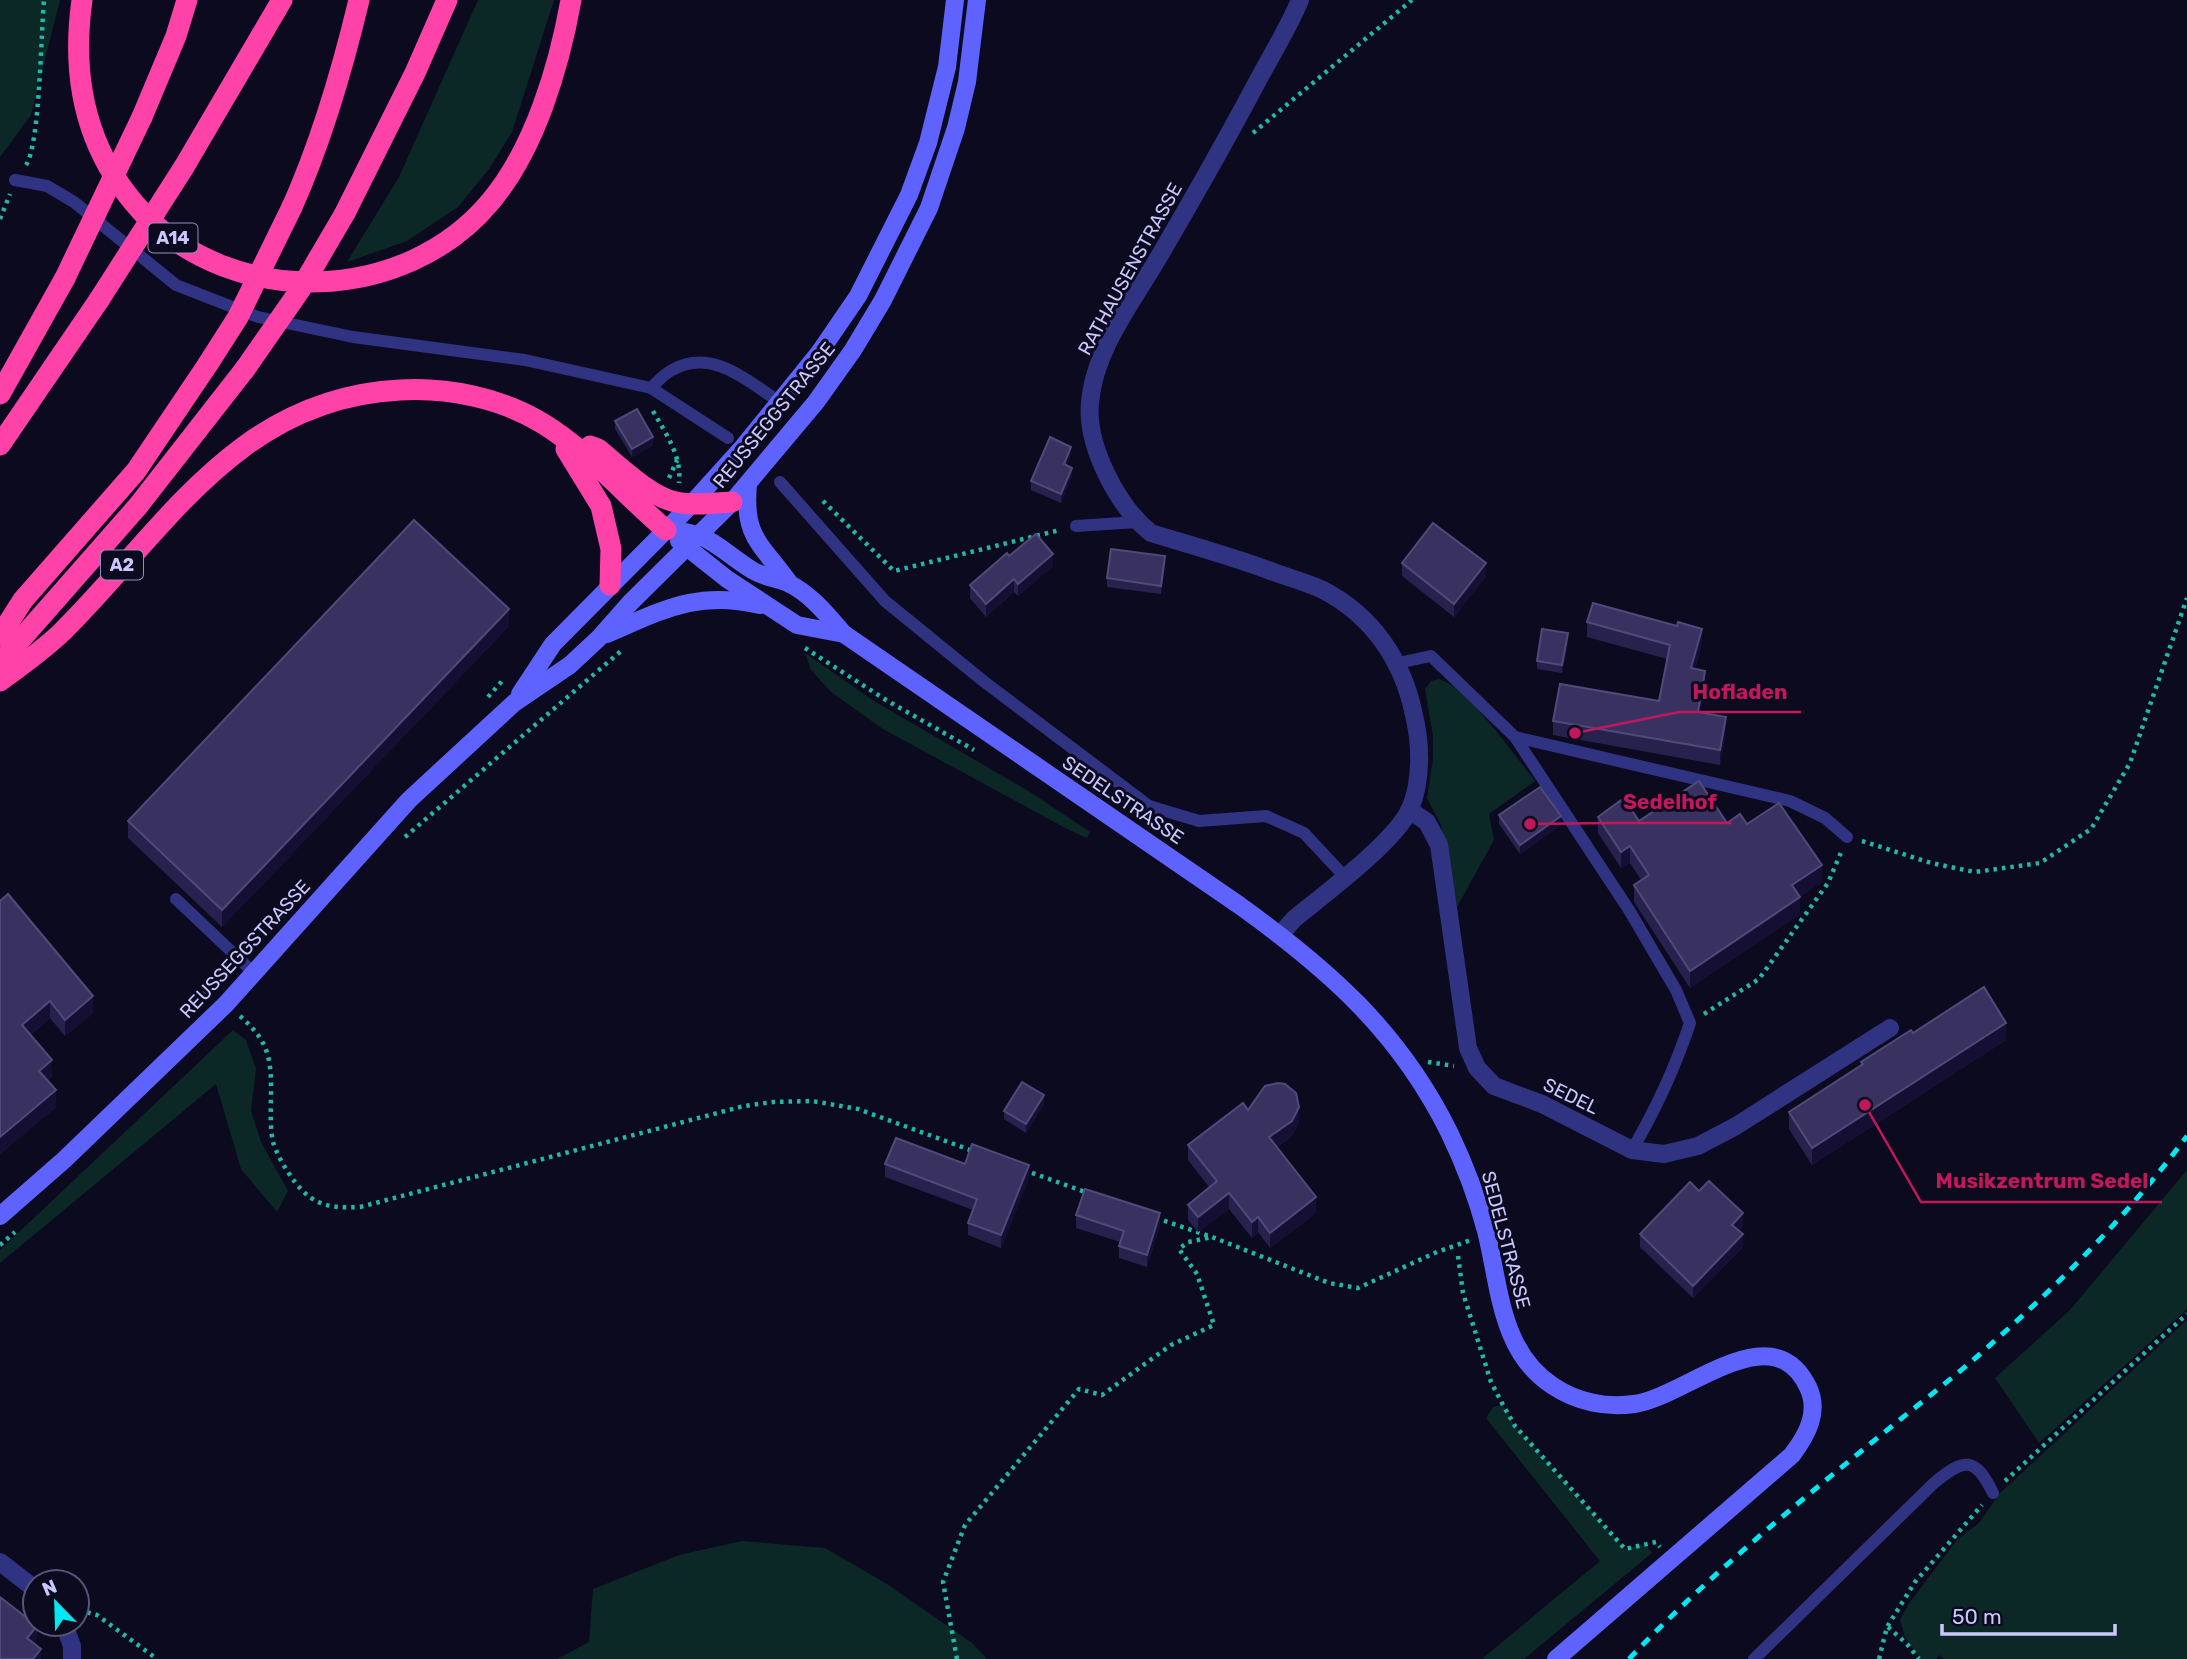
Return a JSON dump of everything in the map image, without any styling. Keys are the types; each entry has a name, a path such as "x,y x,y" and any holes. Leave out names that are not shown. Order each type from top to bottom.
{"highway":[{"name":"A14","path":"82,0 77,55 83,102 89,125 104,159 129,196 162,230 182,245 215,263 252,274 306,283 354,280 383,274 408,263 450,239 491,201 523,151 550,86 571,0"},
{"path":"0,394 65,278 142,117 176,36 187,0"},
{"name":"A14","path":"0,445 184,167 282,0"},
{"name":"A2","path":"0,636 23,600 136,471 237,317 311,163 337,87 359,0"},
{"path":"0,663 138,506 245,369 300,290 345,213 415,73 447,0"},
{"name":"A2","path":"0,681 61,632 173,509 204,480 267,430 303,412 357,394 413,389 445,391 474,397 518,412 556,432 598,449 645,486 675,502 683,498 732,502"},
{"path":"556,432 601,506 611,549 610,585"},
{"name":"A2","path":"556,432 666,530"}],"main road":[{"name":"REUSSEGGSTRASSE","path":"514,703 553,644 666,530 683,498 780,402 819,353 858,296 909,195 928,143 942,94 955,0"},
{"name":"REUSSEGGSTRASSE","path":"0,1216 64,1160 226,1004 409,800 514,703 570,665 600,637 630,603 732,502 816,402 853,350 919,231 956,128 967,82 977,0"},
{"path":"748,484 747,515 751,532 790,584"},
{"name":"SEDELSTRASSE","path":"666,530 701,535 712,540 754,572 790,584 820,607 844,634 1280,935 1359,1003 1399,1051 1438,1111 1461,1158 1482,1216 1509,1331 1519,1352 1539,1376 1565,1394 1601,1404 1633,1404 1662,1397 1732,1362 1761,1356 1774,1357 1789,1364 1804,1380 1813,1405 1811,1421 1802,1442 1792,1455 1556,1659"},
{"name":"SEDELSTRASSE","path":"666,530 727,579 797,625 844,634"},
{"path":"600,637 667,608 695,600 727,600 771,607"}],"street":[{"name":"RATHAUSENSTRASSE","path":"1280,935 1294,919 1389,837 1409,810 1418,777 1418,733 1410,693 1398,663 1373,628 1351,607 1321,589 1151,533 1138,522 1108,478 1093,438 1089,404 1098,364 1210,170 1300,0"},
{"name":"SEDEL","path":"1409,810 1427,822 1439,845 1468,1048 1477,1068 1494,1086 1542,1104 1632,1150 1664,1154 1698,1146 1736,1126 1890,1027"},
{"path":"0,1562 21,1578"},
{"path":"69,1638 72,1659"}],"lane":[{"path":"15,180 47,187 74,202 176,285 258,317 353,337 526,360 651,388 728,438"},
{"path":"651,388 672,370 708,362 730,368 780,402"},
{"path":"780,482 885,601 982,680 1149,806 1199,821 1266,816 1304,833 1345,877"},
{"path":"1076,526 1138,522"},
{"path":"1398,663 1431,656 1515,737 1629,910 1676,990 1690,1023 1661,1098 1632,1150"},
{"path":"1515,737 1790,801 1825,818 1847,837"},
{"path":"176,899 254,973"},
{"path":"1754,1659 1952,1467 1966,1463 1973,1465 1984,1474 1993,1493"}],"path":[{"path":"0,219 15,180 31,157 44,0"},
{"path":"1252,134 1412,0"},
{"path":"651,388 651,406 677,460 683,498"},
{"path":"668,481 677,460"},
{"path":"813,496 823,501 894,571 1076,526"},
{"path":"1690,1023 1759,979 1828,883 1847,837 1931,863 1975,872 2040,863 2091,829 2130,763 2187,598"},
{"path":"802,646 886,700 980,754"},
{"path":"395,846 622,650"},
{"path":"226,1004 256,1030 267,1052 273,1142 282,1163 299,1190 324,1205 360,1207 744,1106 773,1102 812,1101 858,1109 974,1151"},
{"path":"232,1026 249,1007"},
{"path":"1013,1166 1090,1194"},
{"path":"1154,1217 1329,1283 1358,1288 1458,1245"},
{"path":"0,1245 20,1227"},
{"path":"957,1659 943,1583 965,1525 1079,1389 1102,1395 1171,1345 1214,1325 1197,1275 1180,1249 1188,1242 1212,1237"},
{"path":"1458,1256 1463,1293 1491,1382 1515,1426 1625,1549 1656,1542 1663,1551"},
{"path":"1879,1659 1887,1627 1914,1582 1993,1493 2187,1314"},
{"path":"91,1613 157,1659"},
{"path":"1887,1627 1907,1644 1919,1659"}],"green space":[{"path":"0,0 60,0 31,115 0,157"},
{"path":"478,0 554,0 512,132 489,169 458,207 407,241 347,262 399,177"},
{"path":"805,653 874,701 1030,792 1090,832 1087,838 883,729 831,692 811,670"},
{"path":"1439,679 1451,685 1477,709 1535,781 1489,814 1494,840 1457,907 1441,825 1427,798 1433,759 1433,736 1425,689 1431,681"},
{"path":"233,1030 246,1040 256,1069 251,1111 261,1142 288,1191 277,1212 241,1169 216,1084 0,1263 0,1250"},
{"path":"2187,1170 2187,1309 2039,1443 1995,1378 2070,1310"},
{"path":"2187,1320 2187,1659 1944,1659 1939,1655 1936,1659 1921,1659 1905,1637 1900,1620 1910,1602 1957,1540 1979,1523 2000,1493"},
{"path":"1503,1405 1515,1426 1625,1549 1645,1544 1652,1553 1524,1659 1482,1659 1600,1561 1486,1418 1493,1407"},
{"path":"742,1541 825,1548 887,1584 972,1643 987,1659 557,1659 589,1642 593,1589 679,1555"}],"building":[{"path":"637,409 653,437 632,449 615,421"},
{"path":"1050,437 1071,447 1064,464 1072,468 1061,494 1031,481"},
{"path":"414,520 509,609 222,910 128,821"},
{"path":"1433,523 1486,563 1454,604 1402,563"},
{"path":"1036,534 1053,554 1018,584 1014,579 986,604 970,585 1007,553 1009,556"},
{"path":"1111,549 1165,556 1161,586 1107,578"},
{"path":"1593,603 1677,626 1678,622 1702,629 1691,668 1705,671 1698,712 1726,717 1720,750 1553,721 1560,684 1659,701 1670,645 1587,622"},
{"path":"1542,629 1568,633 1562,665 1537,661"},
{"path":"1699,781 1727,823 1740,814 1747,824 1779,803 1822,865 1792,885 1800,897 1690,971 1634,885 1649,875 1630,846 1621,852 1598,817 1624,798 1639,821"},
{"path":"1540,787 1561,816 1520,845 1499,815"},
{"path":"8,894 93,996 65,1020 50,1001 22,1025 52,1060 39,1071 56,1090 0,1137 0,901"},
{"path":"1984,987 2006,1023 1812,1148 1789,1112 1863,1064 1861,1062 1911,1030 1913,1033"},
{"path":"1022,1082 1044,1095 1026,1124 1004,1111"},
{"path":"1285,1084 1296,1093 1299,1107 1292,1121 1269,1137 1316,1197 1270,1233 1258,1217 1252,1222 1229,1193 1198,1217 1188,1205 1217,1181 1188,1145 1243,1103 1248,1110 1265,1086"},
{"path":"896,1138 965,1164 972,1144 1029,1165 1001,1235 968,1223 977,1199 885,1164"},
{"path":"1709,1181 1743,1213 1732,1225 1743,1234 1693,1286 1640,1234 1690,1182 1699,1191"},
{"path":"1085,1189 1160,1213 1147,1255 1119,1246 1124,1231 1076,1215"},
{"path":"0,1597 21,1613 21,1638 27,1638 41,1649 33,1659 0,1659"}],"railway":[{"path":"1629,1659 1689,1599 1752,1543 1968,1364 2036,1303 2115,1223 2187,1136"}],"place":[{"name":"Hofladen","path":"1575,733"},
{"name":"Sedelhof","path":"1530,824"},
{"name":"Musikzentrum Sedel","path":"1865,1105"}]}
